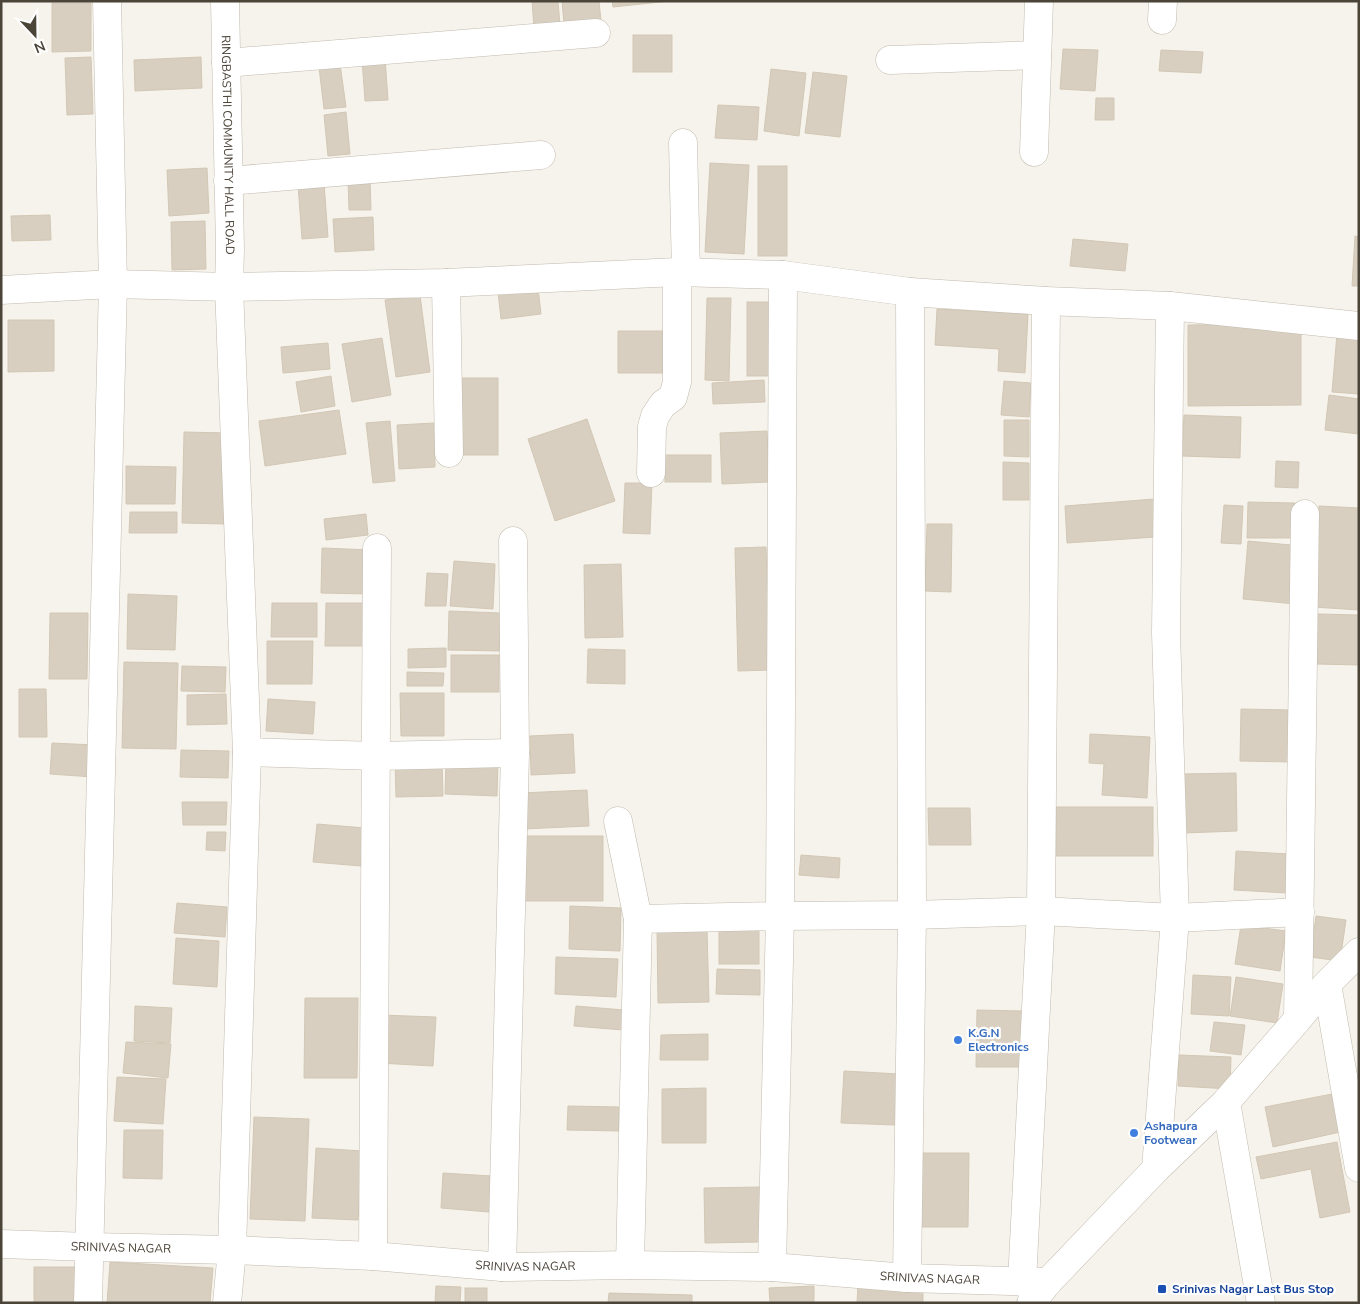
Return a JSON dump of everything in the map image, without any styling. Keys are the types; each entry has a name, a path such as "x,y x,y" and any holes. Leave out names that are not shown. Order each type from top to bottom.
{"street":[{"path":"88,1303 113,284 107,1"},
{"name":"RINGBASTHI COMMUNITY HALL ROAD","path":"225,1 230,249 229,287 247,752 232,1250 227,1303"},
{"path":"1034,152 1039,1"},
{"path":"226,63 596,33"},
{"path":"890,60 1037,56"},
{"path":"651,474 652,427 655,416 663,404 673,397 677,382 682,272 683,143"},
{"path":"228,181 541,155"},
{"path":"1,290 113,284 229,287 446,283 682,272 783,275 910,292 1046,302 1170,306 1359,326"},
{"path":"772,1267 780,916 783,275"},
{"path":"446,283 449,453"},
{"path":"907,1278 912,915 910,292"},
{"path":"1026,1292 1041,911 1046,302"},
{"path":"1156,1169 1175,918 1166,633 1170,306"},
{"path":"1298,1019 1306,514"},
{"path":"502,1267 515,753 513,541"},
{"path":"373,1256 377,548"},
{"path":"247,752 376,756 515,753"},
{"path":"618,821 638,919 630,1265"},
{"path":"638,919 1041,911 1175,918 1300,912"},
{"path":"1156,1169 1226,1102 1327,984 1359,952"},
{"path":"1327,984 1359,1168"},
{"path":"1226,1102 1261,1303"},
{"name":"SRINIVAS NAGAR","path":"1,1244 373,1256 502,1267 630,1265 772,1267 907,1278 1026,1292 1048,1282 1156,1169"}],"building":[{"path":"532,1 558,1 560,26 534,28"},
{"path":"562,1 599,1 601,21 564,24"},
{"path":"612,1 670,1 613,7"},
{"path":"52,3 91,3 91,51 52,52"},
{"path":"633,35 672,35 672,72 633,72"},
{"path":"1063,49 1098,50 1095,91 1060,89"},
{"path":"1161,50 1203,52 1201,73 1159,71"},
{"path":"91,57 93,114 67,115 65,58"},
{"path":"201,57 202,88 135,91 134,60"},
{"path":"339,57 346,107 324,109 318,59"},
{"path":"385,58 388,100 365,101 362,59"},
{"path":"771,69 806,73 799,136 764,131"},
{"path":"813,72 847,76 840,137 805,133"},
{"path":"1096,98 1114,98 1114,120 1095,120"},
{"path":"718,105 759,107 757,140 715,138"},
{"path":"346,112 350,154 328,156 324,115"},
{"path":"710,163 749,165 744,254 705,252"},
{"path":"758,166 787,166 787,256 758,256"},
{"path":"207,168 209,213 169,216 167,170"},
{"path":"370,178 371,210 349,210 348,179"},
{"path":"324,183 328,237 302,239 298,185"},
{"path":"50,215 51,240 12,241 11,216"},
{"path":"373,217 374,250 335,252 333,219"},
{"path":"205,221 206,269 172,270 171,222"},
{"path":"1355,236 1359,237 1359,286 1352,286"},
{"path":"1073,239 1128,244 1125,271 1070,266"},
{"path":"538,288 541,314 501,319 498,292"},
{"path":"420,295 430,372 396,377 385,300"},
{"path":"707,298 731,298 729,381 705,380"},
{"path":"747,302 773,302 773,376 747,376"},
{"path":"937,309 1028,314 1025,373 998,371 999,349 935,345"},
{"path":"8,320 54,320 54,371 8,372"},
{"path":"1301,324 1301,405 1188,406 1188,325"},
{"path":"618,331 666,331 665,373 618,373"},
{"path":"1337,334 1359,336 1359,394 1332,392"},
{"path":"382,338 391,395 352,402 342,344"},
{"path":"328,343 330,369 283,373 281,347"},
{"path":"331,376 335,406 301,412 296,382"},
{"path":"459,378 498,378 498,455 459,455"},
{"path":"764,380 765,402 713,404 712,383"},
{"path":"1004,381 1031,383 1029,417 1001,415"},
{"path":"1329,395 1359,399 1359,434 1325,430"},
{"path":"339,410 346,454 265,466 259,421"},
{"path":"1184,415 1241,417 1240,458 1182,456"},
{"path":"587,419 615,501 555,521 528,439"},
{"path":"1004,420 1029,420 1029,457 1004,456"},
{"path":"390,421 395,481 373,483 366,423"},
{"path":"434,423 435,467 399,469 397,425"},
{"path":"767,431 769,482 722,484 720,433"},
{"path":"184,432 227,433 225,524 182,523"},
{"path":"665,455 711,455 711,482 665,482"},
{"path":"1276,461 1299,462 1298,488 1275,487"},
{"path":"1003,462 1029,463 1029,500 1003,500"},
{"path":"126,466 176,467 175,504 126,504"},
{"path":"625,483 652,483 650,534 623,533"},
{"path":"1154,499 1156,537 1067,543 1065,506"},
{"path":"1248,502 1295,503 1295,538 1247,538"},
{"path":"1224,505 1243,506 1241,544 1221,543"},
{"path":"1319,506 1359,508 1359,610 1313,607"},
{"path":"130,512 177,512 177,533 129,533"},
{"path":"366,514 368,535 326,540 324,519"},
{"path":"927,524 952,524 951,592 925,591"},
{"path":"1248,541 1301,546 1295,604 1243,599"},
{"path":"766,547 770,670 738,671 735,548"},
{"path":"322,548 371,550 369,594 321,593"},
{"path":"454,561 495,564 493,609 450,606"},
{"path":"621,564 623,637 585,638 584,565"},
{"path":"427,573 448,574 446,606 425,606"},
{"path":"128,594 177,596 175,650 127,649"},
{"path":"272,603 317,603 317,637 271,637"},
{"path":"326,603 369,603 368,646 325,646"},
{"path":"449,611 501,613 499,651 448,650"},
{"path":"50,613 88,613 87,679 49,679"},
{"path":"1318,614 1359,615 1359,665 1316,664"},
{"path":"267,641 313,641 312,684 267,684"},
{"path":"446,648 446,667 408,668 408,649"},
{"path":"588,649 625,650 625,684 587,683"},
{"path":"451,655 499,655 499,692 451,692"},
{"path":"124,662 178,663 176,749 122,748"},
{"path":"182,666 226,667 225,692 181,691"},
{"path":"407,672 444,673 443,686 407,686"},
{"path":"19,689 46,689 47,737 19,737"},
{"path":"400,693 444,693 444,736 401,736"},
{"path":"226,694 227,724 187,725 187,695"},
{"path":"268,699 315,702 313,734 266,731"},
{"path":"1241,709 1292,710 1291,762 1240,761"},
{"path":"573,734 575,773 531,775 530,736"},
{"path":"1090,734 1150,737 1147,798 1102,795 1104,764 1089,763"},
{"path":"52,743 95,745 93,777 50,774"},
{"path":"181,750 229,751 228,778 180,777"},
{"path":"442,759 443,796 396,797 395,760"},
{"path":"446,759 498,760 497,796 445,794"},
{"path":"1236,773 1237,831 1184,833 1182,774"},
{"path":"587,790 589,826 523,829 521,793"},
{"path":"182,802 227,802 226,825 183,825"},
{"path":"1056,807 1153,807 1153,856 1056,856"},
{"path":"928,808 970,808 971,845 929,845"},
{"path":"317,824 365,828 361,866 313,862"},
{"path":"207,832 226,832 225,851 206,850"},
{"path":"520,836 603,836 603,901 519,901"},
{"path":"1236,851 1289,854 1287,893 1234,890"},
{"path":"801,855 840,858 839,878 799,875"},
{"path":"177,903 227,907 225,937 174,933"},
{"path":"570,906 621,908 620,951 569,949"},
{"path":"1316,916 1346,920 1340,961 1310,957"},
{"path":"719,923 759,923 759,964 719,964"},
{"path":"1241,925 1286,931 1280,971 1235,964"},
{"path":"707,929 709,1002 658,1003 657,930"},
{"path":"176,938 219,941 217,987 173,984"},
{"path":"556,957 618,959 616,997 555,994"},
{"path":"717,969 760,970 760,995 716,994"},
{"path":"1193,975 1231,977 1229,1016 1191,1014"},
{"path":"1236,977 1283,984 1277,1023 1230,1016"},
{"path":"305,998 358,998 357,1078 304,1078"},
{"path":"135,1006 172,1008 170,1043 134,1041"},
{"path":"576,1006 624,1010 623,1030 574,1026"},
{"path":"977,1010 1022,1011 1021,1067 976,1067"},
{"path":"381,1015 436,1017 433,1066 379,1063"},
{"path":"1214,1022 1245,1025 1241,1055 1210,1051"},
{"path":"708,1034 708,1060 660,1060 661,1035"},
{"path":"126,1042 171,1044 168,1078 123,1073"},
{"path":"1179,1055 1231,1057 1230,1089 1178,1086"},
{"path":"844,1071 899,1074 896,1125 841,1123"},
{"path":"117,1077 166,1079 163,1124 114,1121"},
{"path":"706,1088 706,1143 662,1143 662,1089"},
{"path":"1332,1094 1340,1132 1273,1147 1265,1107"},
{"path":"568,1106 619,1107 619,1131 567,1130"},
{"path":"254,1117 309,1119 305,1221 250,1219"},
{"path":"124,1130 163,1130 162,1179 123,1178"},
{"path":"1337,1142 1350,1212 1320,1218 1311,1169 1261,1179 1256,1157"},
{"path":"316,1148 362,1151 358,1220 312,1218"},
{"path":"920,1153 969,1153 968,1227 920,1227"},
{"path":"443,1173 491,1176 489,1212 441,1208"},
{"path":"760,1187 760,1242 705,1243 704,1188"},
{"path":"110,1262 213,1268 210,1303 107,1303"},
{"path":"34,1267 80,1267 80,1303 34,1303"},
{"path":"858,1285 923,1286 923,1303 857,1303"},
{"path":"436,1286 461,1287 460,1303 435,1303"},
{"path":"814,1286 814,1303 770,1303 769,1288"},
{"path":"465,1288 487,1288 487,1303 465,1303"},
{"path":"609,1293 692,1295 692,1303 608,1303"}],"place":[{"name":"K.G.N Electronics","path":"958,1040"},
{"name":"Ashapura Footwear","path":"1134,1133"},
{"name":"Srinivas Nagar Last Bus Stop","path":"1162,1289"}]}
